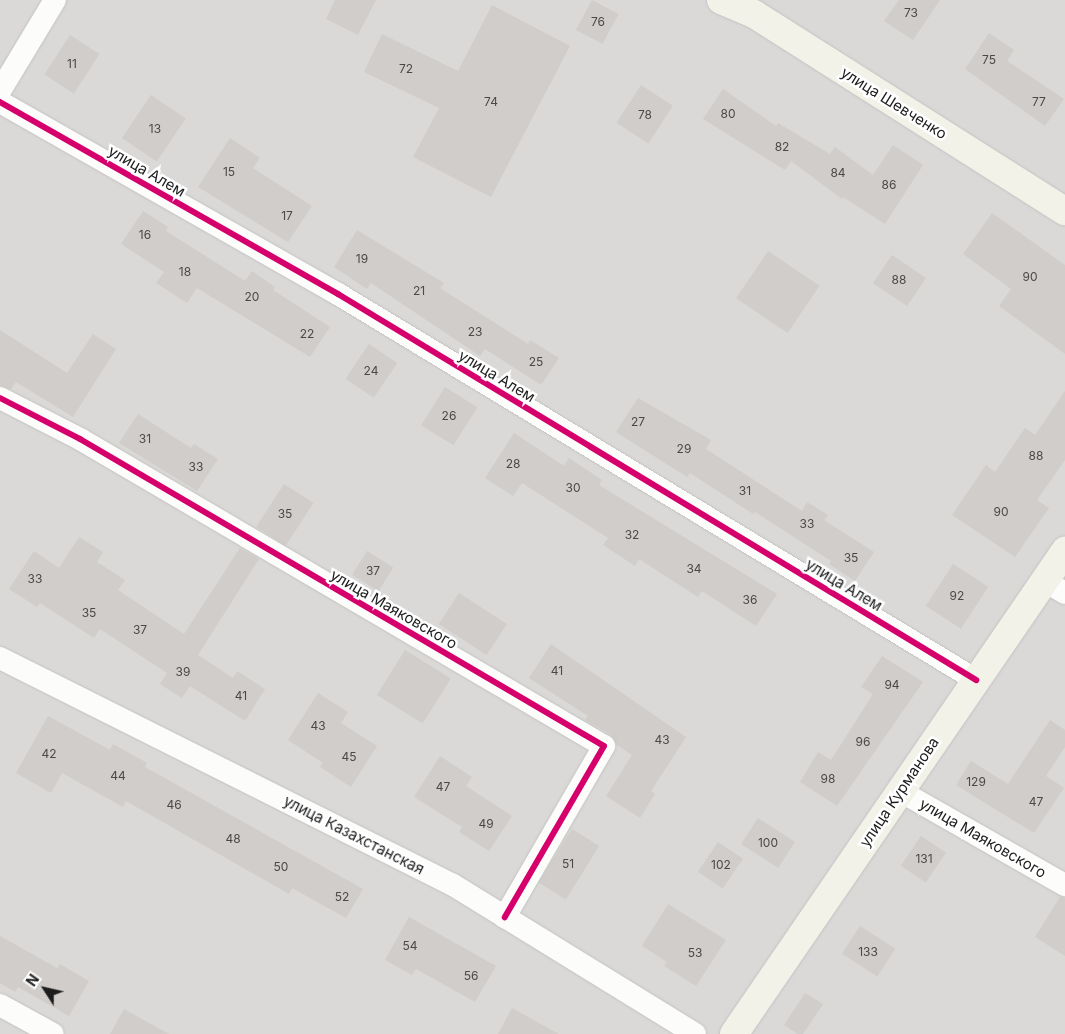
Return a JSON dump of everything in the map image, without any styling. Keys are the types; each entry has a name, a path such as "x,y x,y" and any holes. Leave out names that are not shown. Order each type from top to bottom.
{"street":[{"path":"0,91 55,0"},
{"name":"улица Шевченко","path":"721,0 759,7 1065,211"},
{"name":"улица Алем","path":"0,102 338,294 976,680"},
{"name":"улица Маяковского","path":"0,398 80,438 604,746 505,917"},
{"name":"улица Курманова","path":"734,1034 976,680 1055,587 1065,551"},
{"name":"улица Казахстанская","path":"0,658 453,885 695,1034"},
{"name":"улица Маяковского","path":"900,791 1065,885"},
{"path":"0,1005 53,1034"}],"shaded area":[{"path":"0,0 1065,0 1065,1034 0,1034"}],"building":[{"path":"335,0 376,0 358,35 326,19"},
{"path":"592,0 618,14 603,44 576,30"},
{"path":"899,0 940,0 913,40 884,21"},
{"path":"492,5 570,46 491,197 413,157 439,108 364,72 382,34 458,71"},
{"path":"989,33 1014,50 1007,61 1064,99 1045,126 965,69"},
{"path":"70,35 99,54 74,93 44,74"},
{"path":"641,85 673,106 648,143 616,123"},
{"path":"723,89 776,126 778,123 830,154 835,147 873,175 893,145 923,165 885,224 843,197 842,199 791,161 785,170 703,119"},
{"path":"151,95 186,118 157,162 122,138"},
{"path":"230,138 260,158 253,168 312,206 288,242 198,187"},
{"path":"143,211 168,227 166,231 245,281 252,271 275,287 273,290 330,327 310,357 197,288 187,303 156,283 164,272 121,244"},
{"path":"992,213 1065,265 1065,354 999,306 1011,289 963,254"},
{"path":"357,230 444,283 440,288 528,344 530,340 559,358 541,385 485,349 480,356 371,283 367,289 334,267"},
{"path":"768,251 819,286 788,333 736,298"},
{"path":"892,255 926,278 907,306 873,283"},
{"path":"0,330 67,373 93,334 116,349 73,417 16,382 11,389 0,385"},
{"path":"369,344 397,363 374,398 346,379"},
{"path":"445,387 477,407 453,445 421,425"},
{"path":"1065,391 1065,460 1037,500 1049,508 1015,557 952,515 986,465 995,472 1025,428 1035,435"},
{"path":"638,398 711,440 706,449 802,511 807,502 828,515 824,520 874,552 855,581 829,564 831,561 755,512 753,514 690,473 687,477 616,432"},
{"path":"138,414 191,448 194,444 218,459 197,491 119,443"},
{"path":"514,433 564,466 569,458 602,480 599,485 777,594 756,626 702,591 698,597 639,559 635,566 603,545 608,538 522,483 513,496 485,478"},
{"path":"284,484 313,503 286,546 256,527"},
{"path":"79,537 103,552 97,562 125,580 118,590 184,634 240,548 259,559 198,655 233,678 237,671 265,689 245,721 190,686 182,698 160,684 167,673 100,629 94,638 40,603 37,607 9,589 34,551 59,568"},
{"path":"367,551 393,567 378,591 352,575"},
{"path":"953,564 988,587 961,629 926,606"},
{"path":"459,593 507,624 487,655 439,624"},
{"path":"551,644 686,737 651,791 655,794 640,818 606,796 632,755 617,745 611,735 585,720 588,716 529,678"},
{"path":"405,650 451,679 423,724 377,695"},
{"path":"882,656 923,682 837,806 800,782 818,752 831,760 873,694 861,687"},
{"path":"318,693 348,712 341,723 377,746 351,787 320,767 323,763 288,740"},
{"path":"48,716 110,750 113,744 147,763 145,767 363,889 346,918 292,888 289,894 126,801 123,807 62,773 51,793 16,773"},
{"path":"1050,720 1065,730 1065,747 1046,776 1064,788 1034,833 956,785 971,761 1008,784"},
{"path":"440,756 472,777 466,786 512,816 489,851 459,832 462,827 414,797"},
{"path":"758,818 795,842 778,868 741,844"},
{"path":"572,829 599,846 566,899 539,882"},
{"path":"921,836 946,853 926,883 901,866"},
{"path":"718,842 743,859 723,889 698,872"},
{"path":"1060,897 1065,898 1065,956 1035,937"},
{"path":"668,904 726,940 696,986 664,966 667,962 642,946"},
{"path":"409,917 496,966 475,1002 416,969 412,975 385,960"},
{"path":"860,926 895,949 877,977 842,954"},
{"path":"0,936 57,968 60,964 89,981 69,1016 18,987 15,992 0,983"},
{"path":"805,993 823,1004 803,1034 798,1034 784,1025"},
{"path":"512,1008 559,1034 498,1034"},
{"path":"124,1009 169,1034 110,1034"}],"cycle path":[{"path":"0,102 338,294 976,680"},
{"path":"0,398 80,439 604,746 505,917"}]}
